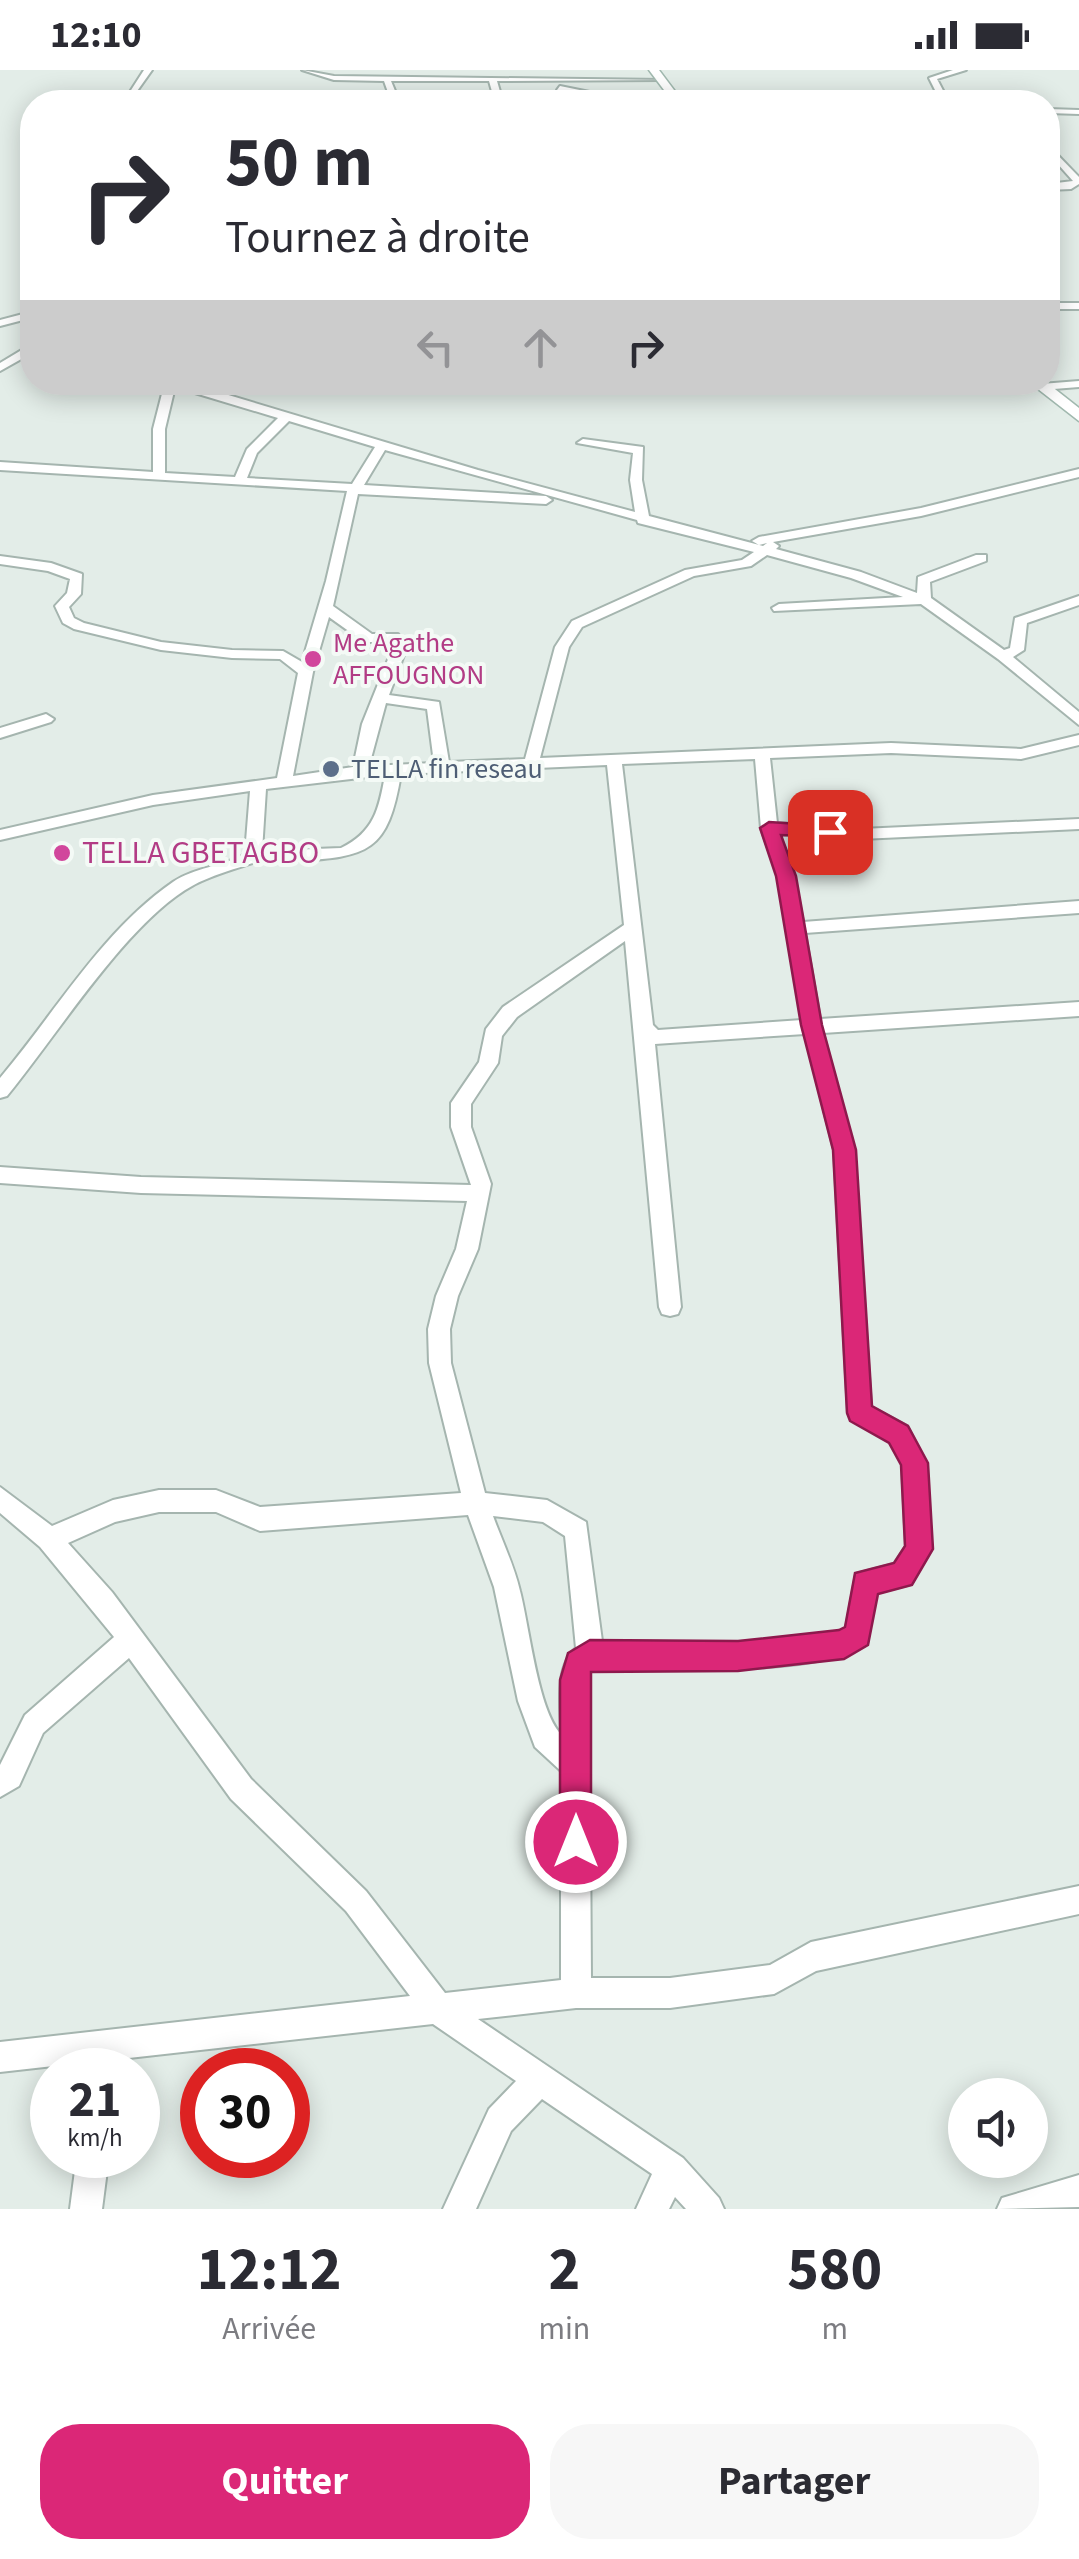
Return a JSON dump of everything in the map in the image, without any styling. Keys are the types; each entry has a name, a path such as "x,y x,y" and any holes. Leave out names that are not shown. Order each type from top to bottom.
{"main road":[{"path":"1052,395 1079,416"}],"street":[{"path":"133,90 148,70"},
{"path":"306,70 334,78 388,79 484,73 569,90"},
{"path":"939,90 933,78 962,70"},
{"path":"518,79 657,75"},
{"path":"388,79 391,90"},
{"path":"1060,161 1078,181 1060,186"},
{"path":"158,476 159,429 168,395"},
{"path":"214,395 643,520 732,542 773,545 856,574 924,600 1004,656 1079,720"},
{"path":"238,482 251,452 286,417"},
{"path":"583,443 639,450 636,480 643,520"},
{"path":"284,781 306,672 354,489 382,446"},
{"path":"0,466 578,502"},
{"path":"532,762 562,647 577,624 690,573 746,563 773,545 1079,472"},
{"path":"924,600 923,580 982,558"},
{"path":"0,560 50,567 76,576 74,594 62,606 68,620 79,626 162,646 283,655 306,672"},
{"path":"779,608 924,600"},
{"path":"1004,656 1017,650 1020,620 1079,600"},
{"path":"325,606 370,639 397,639 400,646 370,724 360,771"},
{"path":"381,698 434,705 442,767"},
{"path":"0,733 46,719"},
{"path":"0,835 135,804 360,771 928,748 1021,754 1079,740"},
{"path":"576,1993 574,1680 578,1664 590,1654 738,1656 844,1644 858,1635 865,1583 902,1575 919,1549 914,1463 898,1434 860,1413 844,1150 812,1025 786,876 769,828 762,753"},
{"path":"614,759 670,1307"},
{"path":"0,1092 159,902 203,872 238,866 253,857 344,854 357,848 378,831 384,820 394,770"},
{"path":"253,857 259,783"},
{"path":"769,828 861,834 1079,824"},
{"path":"797,928 1079,908"},
{"path":"575,1766 545,1738 531,1701 507,1587 476,1503 440,1363 439,1330 447,1296 467,1250 479,1193 474,1158 461,1126 461,1103 488,1063 494,1034 510,1012 632,928"},
{"path":"644,1028 660,1038 1079,1009"},
{"path":"0,1175 141,1184 479,1193"},
{"path":"0,1498 50,1539 241,1789 356,1901 440,2010 672,2168 708,2209"},
{"path":"50,1539 113,1510 159,1501 216,1501 260,1520 476,1503 547,1511 577,1530 590,1654"},
{"path":"0,1782 9,1776 34,1724 130,1639"},
{"path":"160,2049 576,1993 670,1992 774,1979 811,1957 1079,1900"},
{"path":"0,2057 30,2057"},
{"path":"459,2209 500,2120 540,2078"},
{"path":"652,2209 672,2168"},
{"path":"86,2209 90,2178"},
{"path":"1013,2209 1079,2191"}],"place":[{"name":"Me Agathe AFFOUGNON","path":"313,659"},
{"name":"TELLA fin reseau","path":"331,769"},
{"name":"TELLA GBETAGBO","path":"62,853"}],"route":[{"path":"576,1842 574,1680 578,1664 590,1654 738,1656 844,1644 858,1635 865,1583 902,1575 919,1549 914,1463 898,1434 860,1413 844,1150 812,1025 786,876 769,828 830,832"}]}
